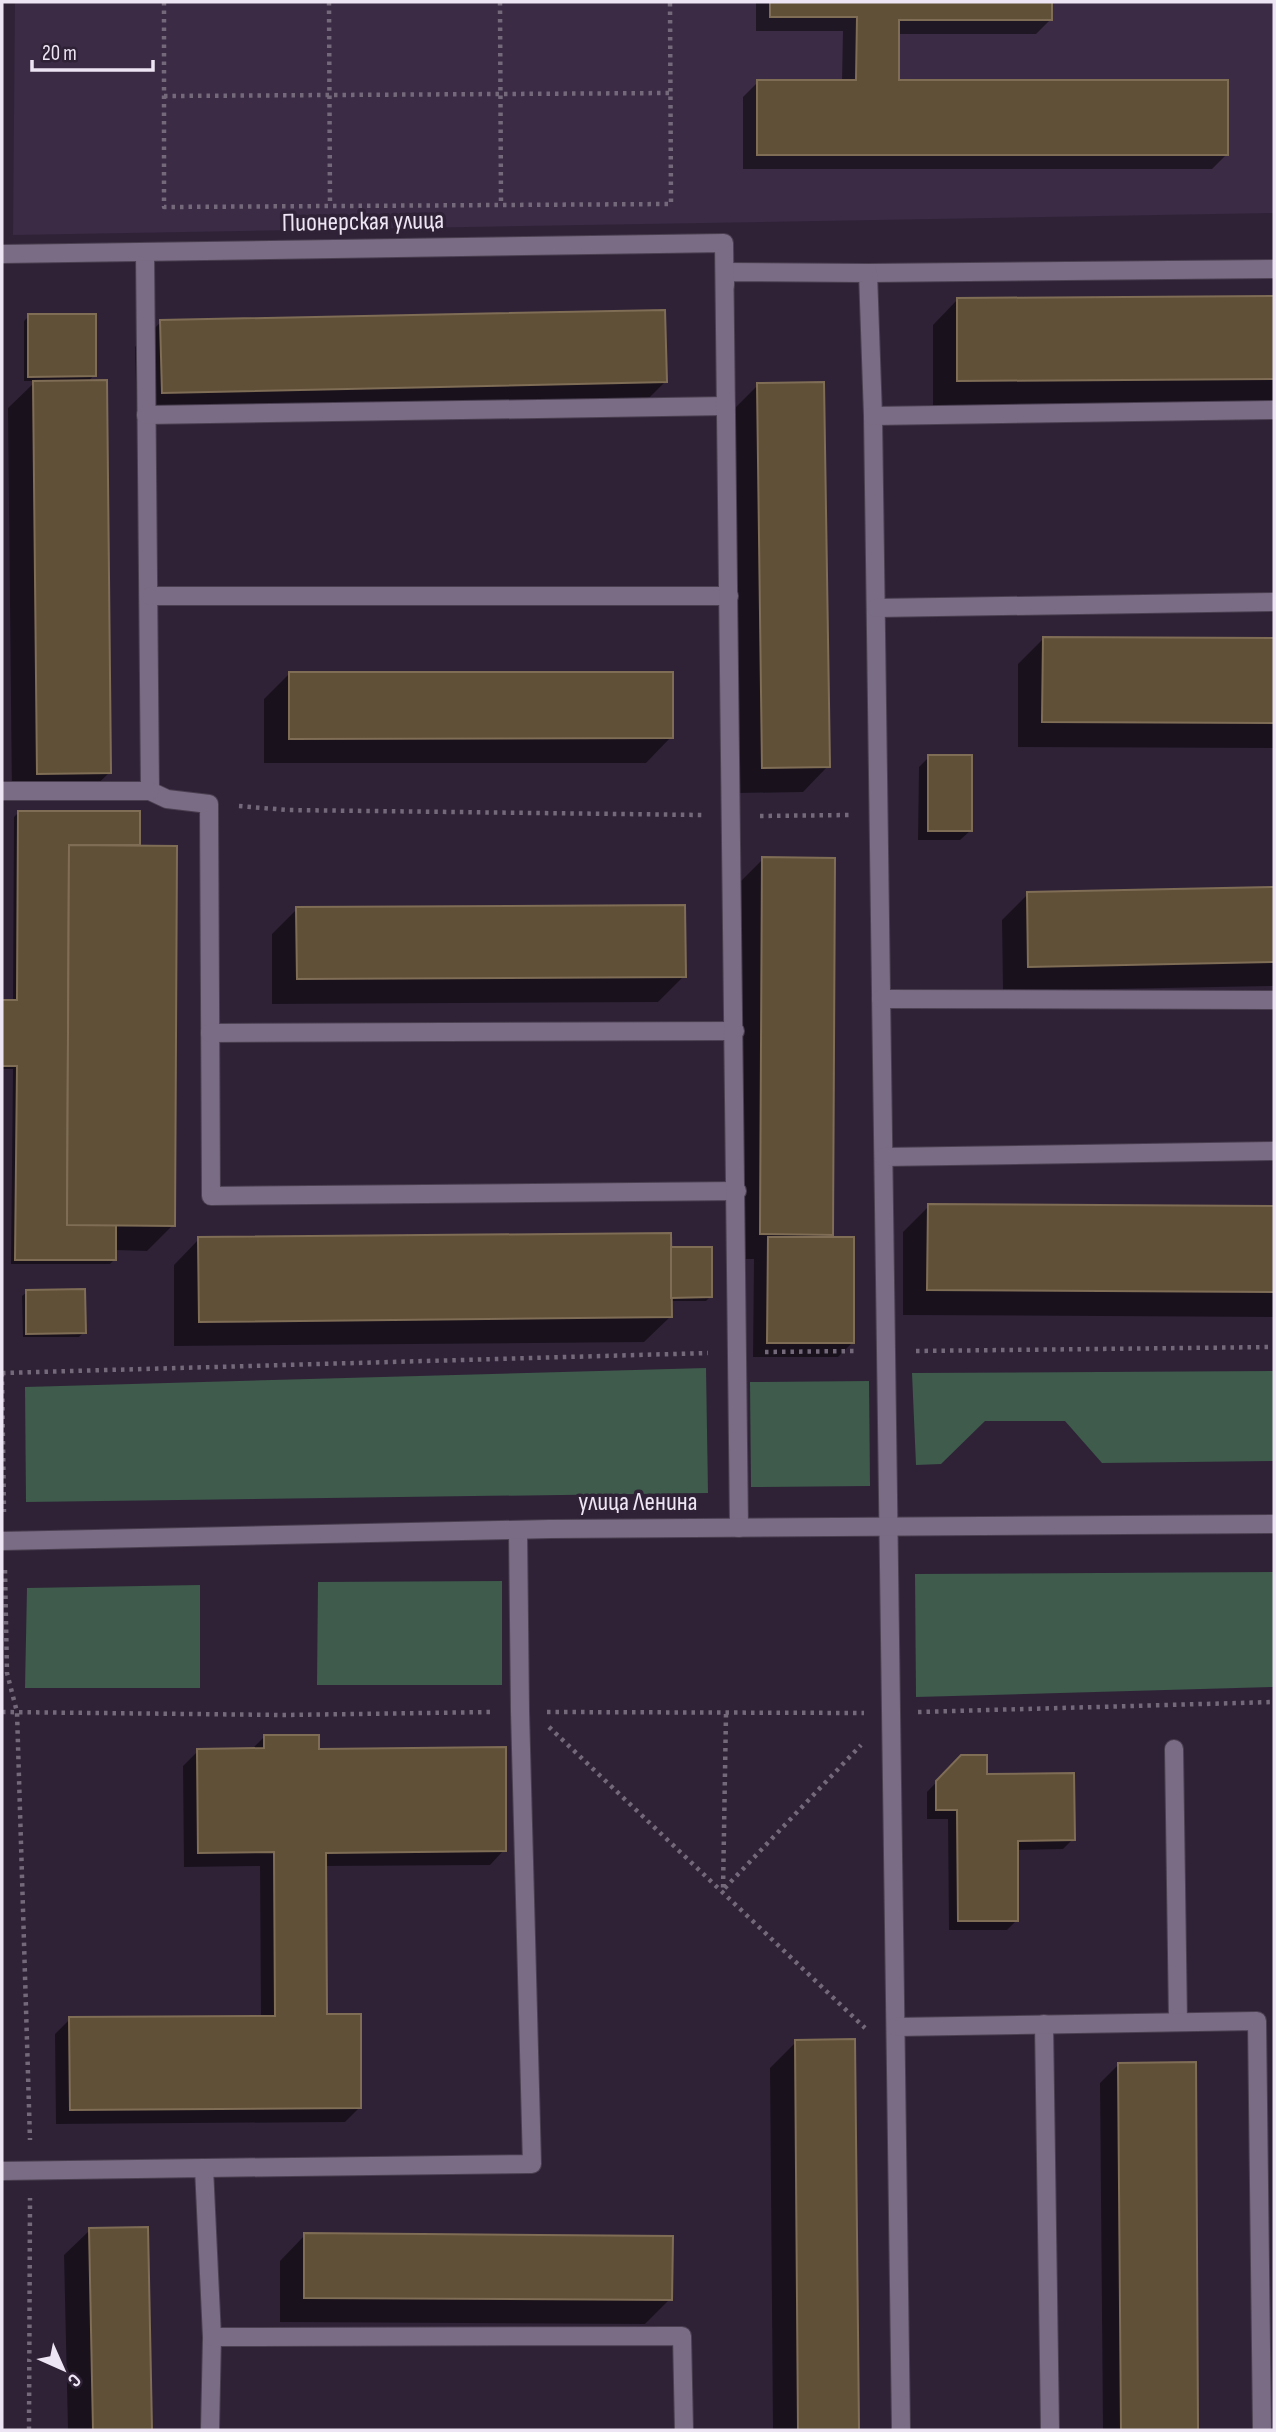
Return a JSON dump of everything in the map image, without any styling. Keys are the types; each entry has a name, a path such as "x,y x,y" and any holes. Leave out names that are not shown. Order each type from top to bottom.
{"street":[{"name":"Пионерская улица","path":"2,254 724,243 725,306"},
{"path":"145,252 150,791"},
{"path":"739,1528 725,272 1274,269"},
{"path":"868,273 876,608 901,2430"},
{"path":"146,415 726,406"},
{"path":"873,416 1274,410"},
{"path":"150,596 729,596"},
{"path":"876,608 1274,602"},
{"path":"2,791 150,791 167,799 209,804 211,1196 737,1191"},
{"path":"881,999 1274,999"},
{"path":"210,1033 735,1031"},
{"path":"884,1157 1274,1152"},
{"name":"улица Ленина","path":"3,1541 888,1525 1274,1524"},
{"path":"2,2171 532,2164 526,1712 518,1531"},
{"path":"1174,1749 1178,2022"},
{"path":"895,2026 1256,2021 1262,2430"},
{"path":"1044,2024 1050,2430"},
{"path":"204,2168 212,2337 210,2430"},
{"path":"212,2337 681,2336 684,2430"}],"path":[{"path":"163,2 164,208 671,204 670,2"},
{"path":"329,2 330,206"},
{"path":"500,2 501,205"},
{"path":"164,96 671,93"},
{"path":"209,804 287,810 732,816 879,815"},
{"path":"29,2430 31,2171 17,1712 7,1672 2,1373 739,1352 1274,1347"},
{"path":"2,1713 891,1713 1274,1702"},
{"path":"526,1712 723,1890 896,2058"},
{"path":"723,1890 891,1713"},
{"path":"723,1890 726,1714"}],"shaded area":[{"path":"15,2 1274,2 1274,213 13,235"}],"green space":[{"path":"706,1368 708,1493 26,1502 25,1387"},
{"path":"1274,1371 1274,1461 1102,1463 1065,1421 985,1421 941,1464 916,1465 912,1373"},
{"path":"869,1381 870,1486 751,1487 750,1382"},
{"path":"1274,1572 1274,1687 916,1697 915,1574"},
{"path":"502,1581 502,1685 317,1685 318,1582"},
{"path":"200,1585 200,1688 25,1688 27,1588"}],"building":[{"path":"770,2 1052,2 1052,20 899,20 899,80 1228,80 1228,155 757,155 757,80 856,80 857,17 770,17"},
{"path":"1274,296 1274,379 957,381 957,298"},
{"path":"665,310 667,382 162,393 160,320"},
{"path":"28,314 96,314 96,376 28,377"},
{"path":"107,380 111,773 37,774 33,381"},
{"path":"824,382 830,767 762,768 757,383"},
{"path":"1043,637 1274,638 1274,723 1042,722"},
{"path":"289,672 673,672 673,738 289,739"},
{"path":"928,755 972,755 972,831 928,831"},
{"path":"18,811 140,811 140,845 69,845 67,1225 116,1225 116,1260 15,1260 17,1066 2,1066 2,1000 17,1000"},
{"path":"69,845 177,846 175,1226 67,1225"},
{"path":"762,857 835,858 833,1235 760,1234"},
{"path":"1274,887 1274,962 1028,967 1027,892"},
{"path":"685,905 686,977 297,979 296,907"},
{"path":"928,1204 1274,1206 1274,1292 927,1290"},
{"path":"671,1233 672,1317 199,1322 198,1237"},
{"path":"768,1237 854,1237 854,1343 767,1343"},
{"path":"671,1247 712,1247 712,1297 671,1298"},
{"path":"85,1289 86,1333 26,1334 26,1290"},
{"path":"264,1735 319,1735 319,1749 506,1747 506,1851 326,1853 327,2014 361,2014 361,2108 70,2110 69,2017 275,2016 274,1852 198,1853 197,1749 264,1748"},
{"path":"961,1755 987,1755 987,1774 1074,1773 1075,1840 1018,1841 1018,1921 958,1921 957,1810 936,1810 936,1781"},
{"path":"855,2039 859,2430 798,2430 795,2040"},
{"path":"1196,2062 1198,2430 1121,2430 1118,2063"},
{"path":"148,2227 152,2430 93,2430 89,2228"},
{"path":"304,2233 673,2236 672,2300 304,2298"}]}
